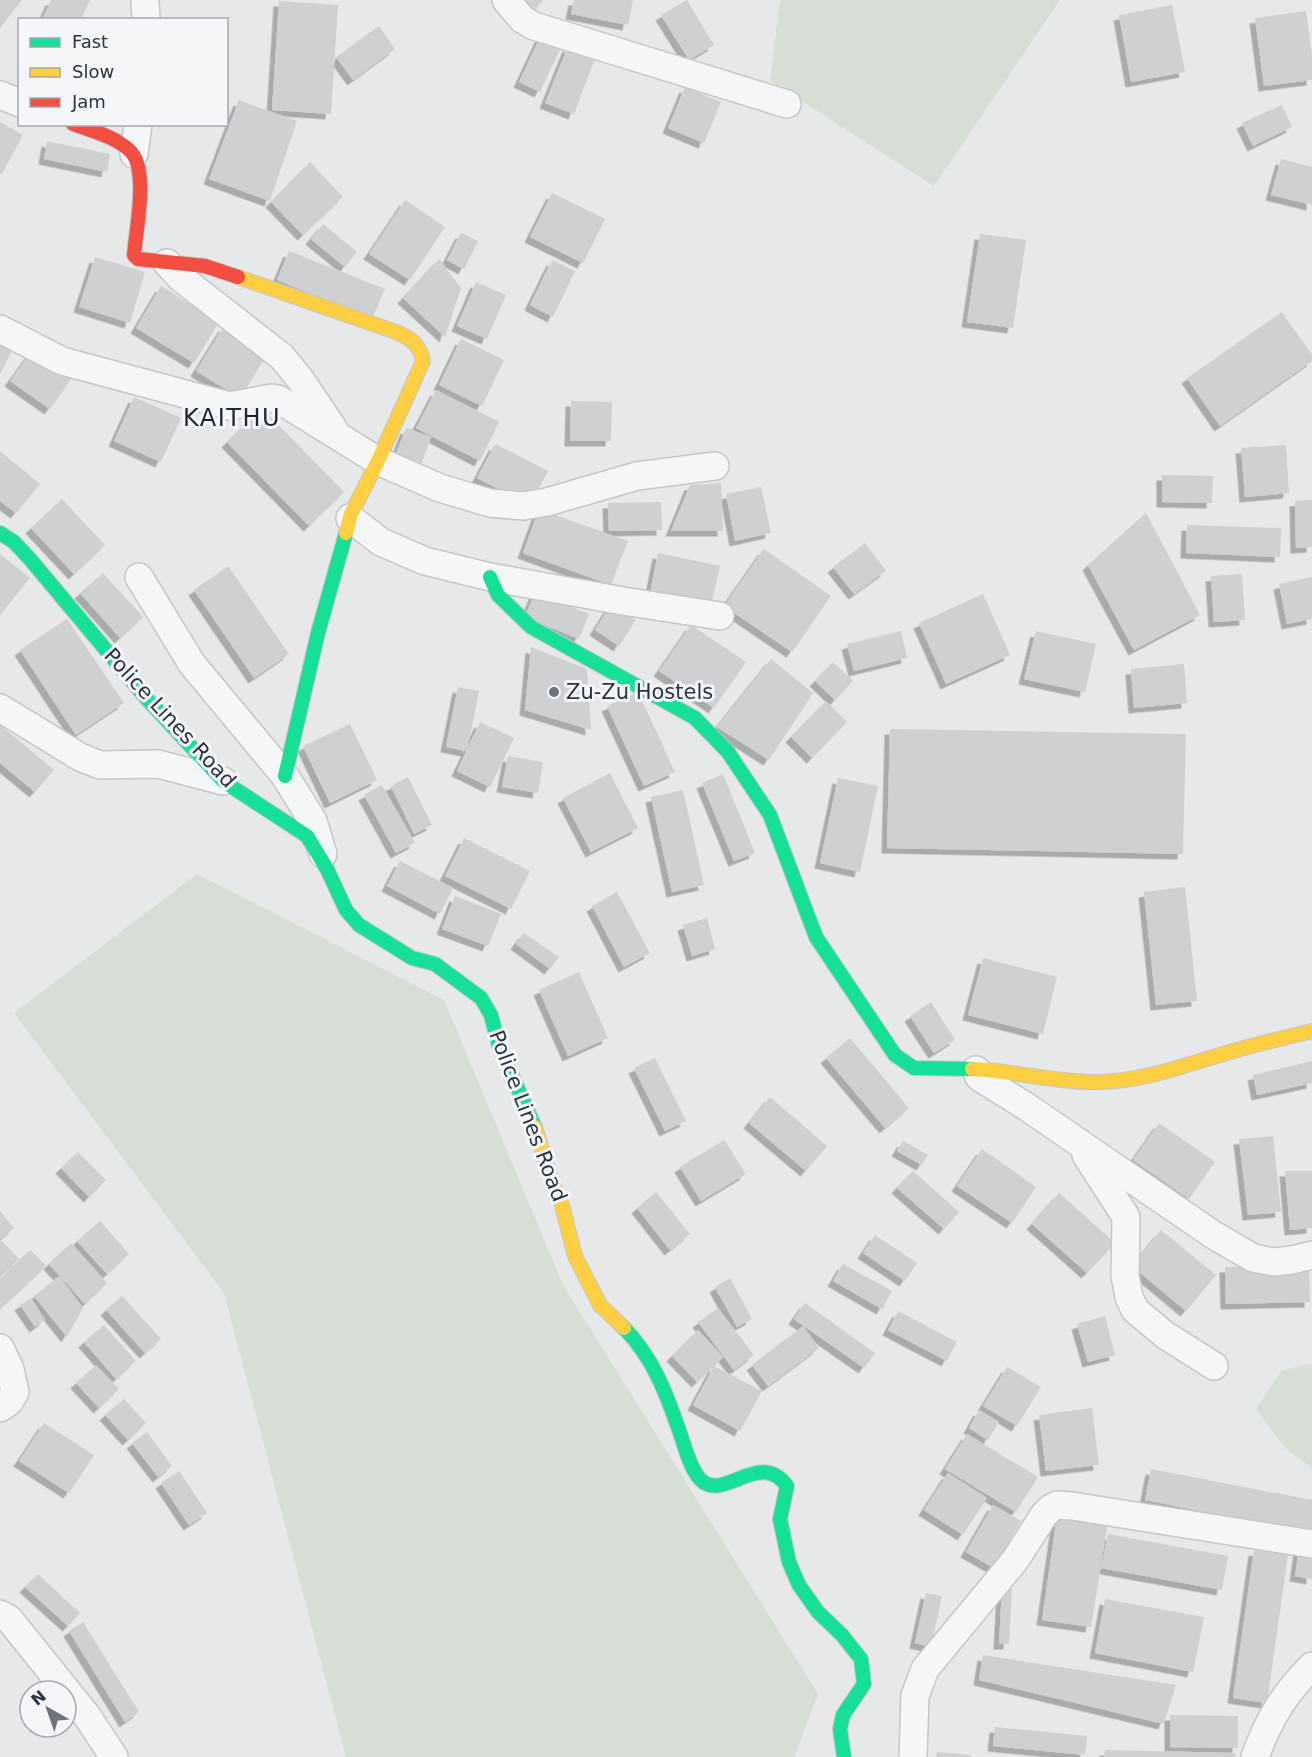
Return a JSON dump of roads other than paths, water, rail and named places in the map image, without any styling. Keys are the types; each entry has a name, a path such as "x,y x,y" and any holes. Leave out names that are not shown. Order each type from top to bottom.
{"street":[{"path":"145,0 147,18"},
{"path":"506,0 522,19 534,26 787,104"},
{"path":"0,95 18,102"},
{"path":"78,126 116,142 134,154"},
{"path":"138,126 134,154 138,165 139,195 134,255 141,260 205,266 396,332 414,340 422,352 423,361 350,518 318,633 285,776"},
{"path":"167,263 181,278 282,357 300,379 338,436"},
{"path":"0,329 62,361 229,406 272,398 278,399 378,461 440,488 490,503 523,506 546,502 637,476 715,466"},
{"path":"350,518 381,542 425,561 490,577 720,616"},
{"name":"Police Lines Road","path":"0,533 14,542 30,559 147,699 223,782 307,836 327,869 346,910 359,925 412,958 435,964 481,998 491,1015 499,1046 535,1125 579,1265 600,1305 633,1337 653,1366 666,1392 690,1460 700,1479 710,1486 717,1487 763,1471 778,1475 787,1486 780,1519 789,1562 795,1577 818,1612 842,1635 861,1659 864,1684 843,1715 840,1729 843,1757"},
{"path":"139,577 192,664 285,776 313,821 327,869"},
{"path":"490,577 498,595 531,627 695,718 728,752 770,815 816,937 894,1055 914,1068 993,1070 1036,1078 1099,1082 1136,1078 1185,1067 1236,1050 1312,1031"},
{"path":"0,708 80,757 100,765 158,764 223,782"},
{"path":"976,1070 979,1077 1212,1234 1253,1258 1274,1262 1312,1255"},
{"path":"1077,1142 1126,1217 1125,1275 1129,1297 1135,1310 1165,1335 1214,1365"},
{"path":"0,1347 10,1369 15,1392 9,1402 0,1408"},
{"path":"913,1757 915,1696 925,1669 1016,1559 1044,1515 1051,1508 1057,1505 1072,1506 1312,1544"},
{"path":"0,1614 9,1619 87,1716 114,1757"},
{"path":"1255,1757 1274,1713 1295,1683 1312,1666"}],"place":[{"name":"Zu-Zu Hostels","path":"554,692"}],"district":[{"name":"KAITHU","path":"232,418"}]}
